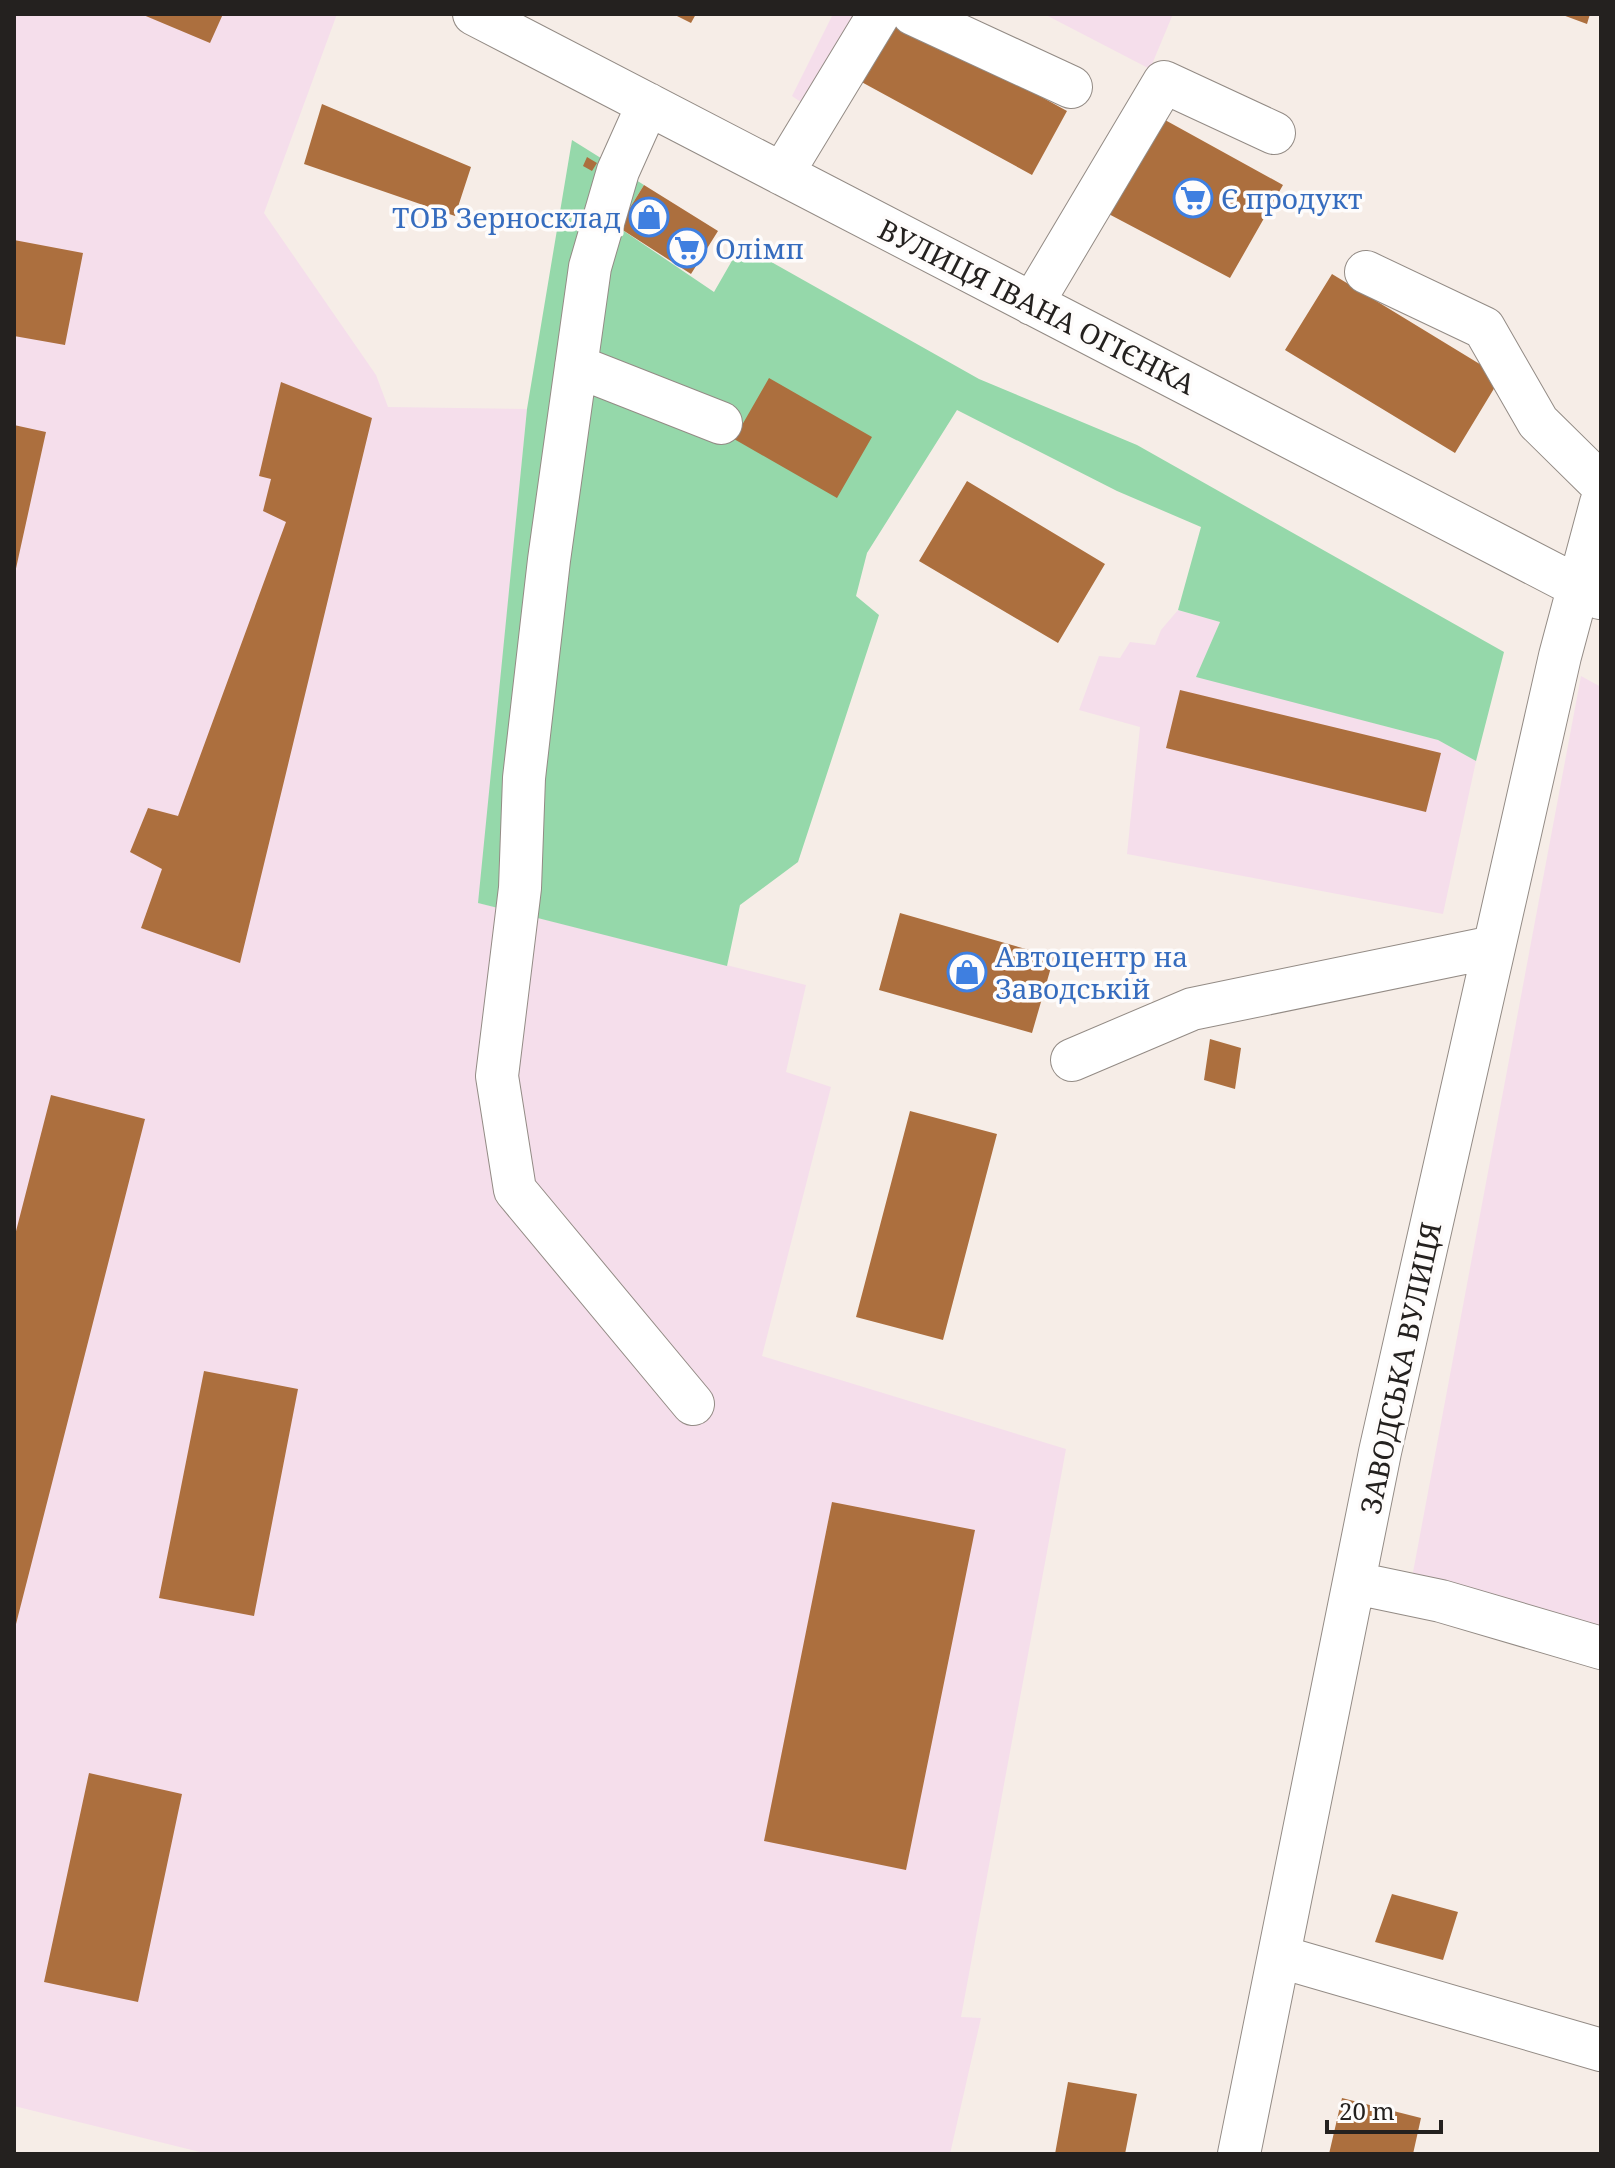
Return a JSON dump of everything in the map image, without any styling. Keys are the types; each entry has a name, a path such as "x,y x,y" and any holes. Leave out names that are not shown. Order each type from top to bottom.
{"street":[{"name":"ВУЛИЦЯ ІВАНА ОГІЄНКА","path":"474,14 1032,304 1593,582"},
{"path":"782,174 879,14"},
{"path":"913,14 1071,87"},
{"path":"1032,304 1164,82 1274,133"},
{"path":"648,104 618,171 590,267 526,762 520,888 497,1076 515,1190 693,1404"},
{"path":"1366,272 1484,328 1538,422 1601,484"},
{"path":"576,366 721,423"},
{"name":"ЗАВОДСЬКА ВУЛИЦЯ","path":"1239,2154 1355,1583 1493,947 1593,582 1601,503"},
{"path":"1072,1060 1192,1009 1493,947"},
{"path":"1355,1583 1441,1601 1601,1648"},
{"path":"1281,1957 1601,2050"}],"shaded area":[{"path":"14,14 337,14 264,213 376,375 388,407 527,409 479,903 806,985 786,1072 831,1087 762,1356 1066,1449 961,2017 981,2018 950,2154 208,2154 14,2106"},
{"path":"833,14 859,14 814,111 792,96"},
{"path":"1044,14 1173,14 1150,69"},
{"path":"1178,610 1220,622 1197,676 1438,740 1476,761 1443,914 1127,854 1140,727 1079,710 1099,656 1120,658 1130,642 1155,645 1161,630"},
{"path":"1581,676 1601,687 1601,1626 1411,1583"}],"green space":[{"path":"572,140 644,185 618,227 714,292 741,245 979,379 1137,445 1504,652 1476,761 1438,740 1196,677 1220,622 1178,610 1201,527 1117,491 957,410 867,553 856,596 879,615 798,862 740,905 727,966 478,903 527,409"}],"building":[{"path":"141,14 223,14 210,43"},
{"path":"673,14 696,14 691,23"},
{"path":"891,14 1067,111 1032,175 856,79"},
{"path":"1560,14 1590,14 1587,24"},
{"path":"322,104 471,167 455,216 304,164"},
{"name":"Є продукт","path":"1156,115 1283,185 1230,278 1103,211"},
{"path":"587,157 597,163 592,171 583,166"},
{"path":"644,185 718,231 691,274 618,227"},
{"path":"14,240 83,253 65,345 14,336"},
{"path":"1332,274 1501,377 1455,453 1285,350"},
{"path":"769,378 872,437 837,498 734,439"},
{"path":"281,382 372,418 240,963 141,928 162,869 130,852 148,808 178,816 286,522 263,511 271,479 259,476"},
{"path":"14,425 46,432 15,573 14,573"},
{"path":"967,481 1105,564 1058,643 919,561"},
{"path":"1180,690 1441,753 1426,812 1166,748"},
{"path":"900,913 1054,957 1032,1033 879,990"},
{"path":"1210,1039 1241,1048 1235,1089 1204,1080"},
{"path":"51,1095 145,1119 15,1628 14,1239"},
{"path":"910,1111 997,1134 943,1340 856,1317"},
{"path":"204,1371 298,1389 254,1616 159,1598"},
{"path":"832,1502 975,1530 906,1870 764,1841"},
{"path":"89,1773 182,1794 138,2002 44,1982"},
{"path":"1392,1894 1458,1912 1443,1960 1375,1942"},
{"path":"1068,2082 1137,2094 1125,2154 1055,2154"},
{"path":"1342,2098 1421,2118 1413,2154 1329,2154"}],"place":[{"name":"Є продукт","path":"1193,198"},
{"name":"ТОВ Зерносклад","path":"649,217"},
{"name":"Олімп","path":"687,248"},
{"name":"Автоцентр на Заводській","path":"967,972"}]}
